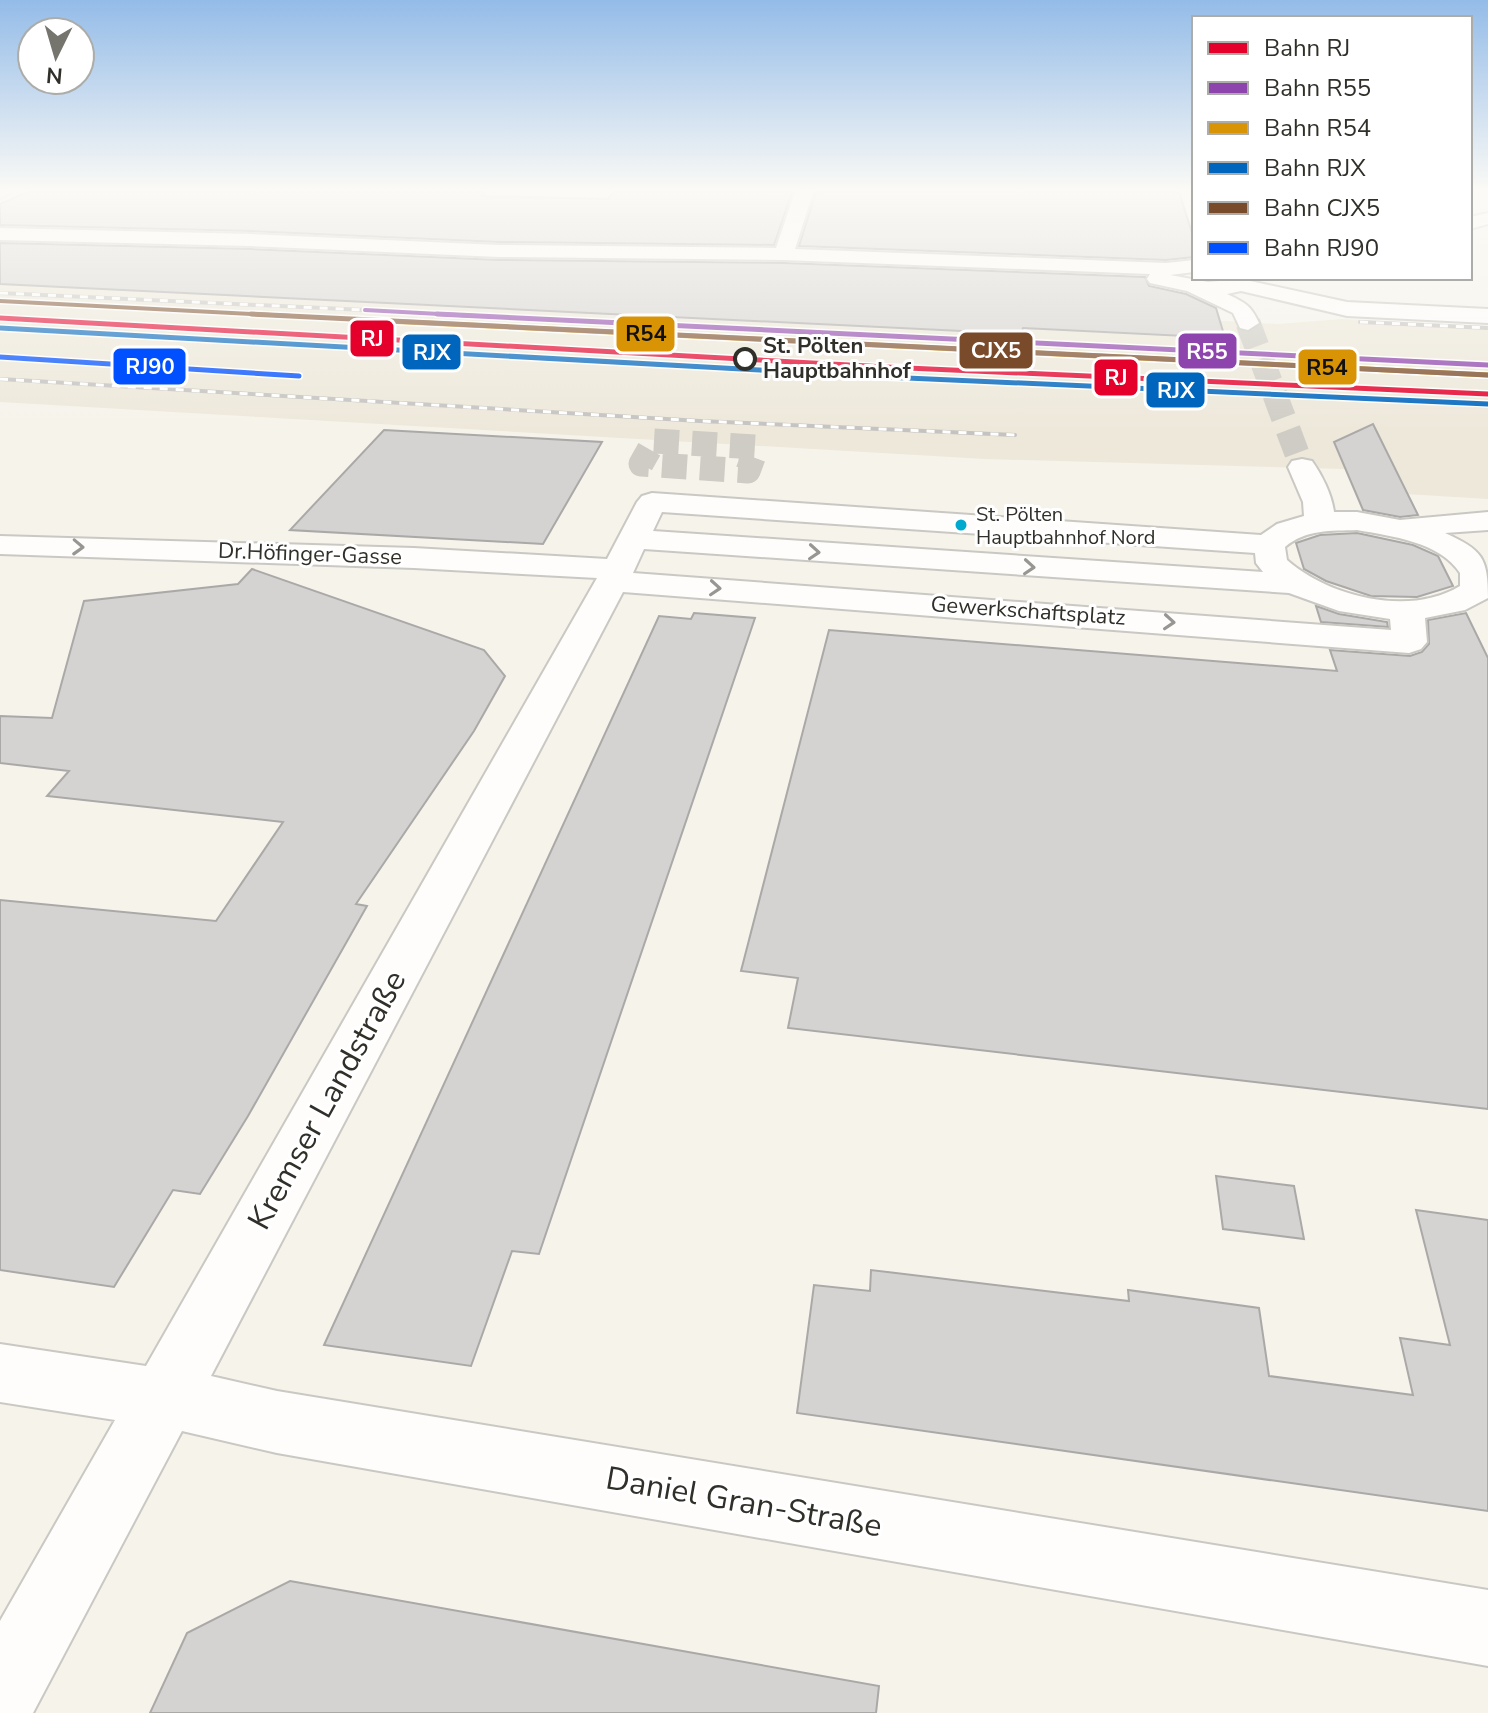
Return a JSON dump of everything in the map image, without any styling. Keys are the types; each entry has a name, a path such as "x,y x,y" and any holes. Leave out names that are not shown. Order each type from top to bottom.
{"street":[{"path":"1066,272 1165,275"},
{"path":"1109,272 1192,277"},
{"path":"1199,280 1245,316 1248,303 1241,283"},
{"path":"1218,280 1347,309 1488,316"},
{"path":"1302,467 1318,502 1320,522"},
{"name":"Kremser Landstraße","path":"0,1696 622,563 652,502 1269,545"},
{"path":"1357,521 1397,527 1477,552 1483,592 1452,604 1407,609 1367,606 1328,596 1296,583 1272,563 1269,545 1278,534 1295,526 1357,521"},
{"path":"1397,527 1488,521"},
{"name":"Dr.Höfinger-Gasse","path":"0,545 622,563"},
{"name":"Gewerkschaftsplatz","path":"622,563 1296,583"},
{"name":"Gewerkschaftsplatz","path":"622,563 1409,642 1407,609"},
{"name":"Daniel Gran-Straße","path":"0,1373 212,1406 277,1422 1488,1628"}],"shaded area":[{"path":"0,272 414,272 1278,324 1341,319 1488,326 1488,499 1355,491 1345,469 985,459 0,402"}],"building":[{"path":"0,272 1015,272 1145,277 1149,286 1186,294 1216,308 1225,338 1023,328 1021,334 0,284"},
{"path":"1373,424 1418,515 1400,517 1363,510 1334,442"},
{"path":"384,430 602,442 543,544 290,530"},
{"path":"1357,533 1413,545 1438,556 1453,586 1417,597 1371,596 1326,581 1304,569 1296,543 1320,535"},
{"path":"252,569 484,650 505,676 474,731 356,904 367,906 200,1194 173,1190 114,1287 0,1270 0,900 216,921 283,822 47,796 69,771 0,763 0,716 52,718 84,601 238,584"},
{"path":"1316,606 1339,614 1387,622 1388,627 1321,622"},
{"path":"694,613 755,618 539,1254 512,1251 471,1366 324,1345 659,616 691,619"},
{"path":"1466,613 1488,658 1488,1109 788,1028 798,978 741,971 829,630 1337,671 1330,650 1410,656 1422,652 1429,644 1428,620"},
{"path":"1216,1176 1294,1186 1304,1239 1223,1229"},
{"path":"1416,1210 1488,1220 1488,1511 797,1413 814,1285 870,1291 871,1270 1129,1301 1128,1290 1259,1308 1269,1376 1413,1395 1400,1338 1450,1345"},
{"path":"290,1581 879,1686 876,1713 150,1713 187,1633"}],"tunnel":[{"path":"1248,323 1302,467"},
{"path":"654,441 757,447 748,471 641,464 654,441"}],"railway":[{"path":"0,293 365,310"},
{"path":"1360,322 1488,328"},
{"path":"321,347 1488,406"},
{"path":"0,379 700,421 1015,435"}],"rail line":[{"name":"CJX5","path":"0,301 1488,375"},
{"name":"R55","path":"365,310 1488,365"},
{"name":"RJ","path":"0,318 886,367 1488,394"},
{"name":"R54","path":"365,320 1488,375"},
{"name":"RJX","path":"0,328 885,377 1488,404"},
{"name":"RJ90","path":"0,357 299,376"}],"place":[{"name":"St. Pölten Hauptbahnhof","path":"745,359"},
{"name":"St. Pölten Hauptbahnhof Nord","path":"961,525"}]}
